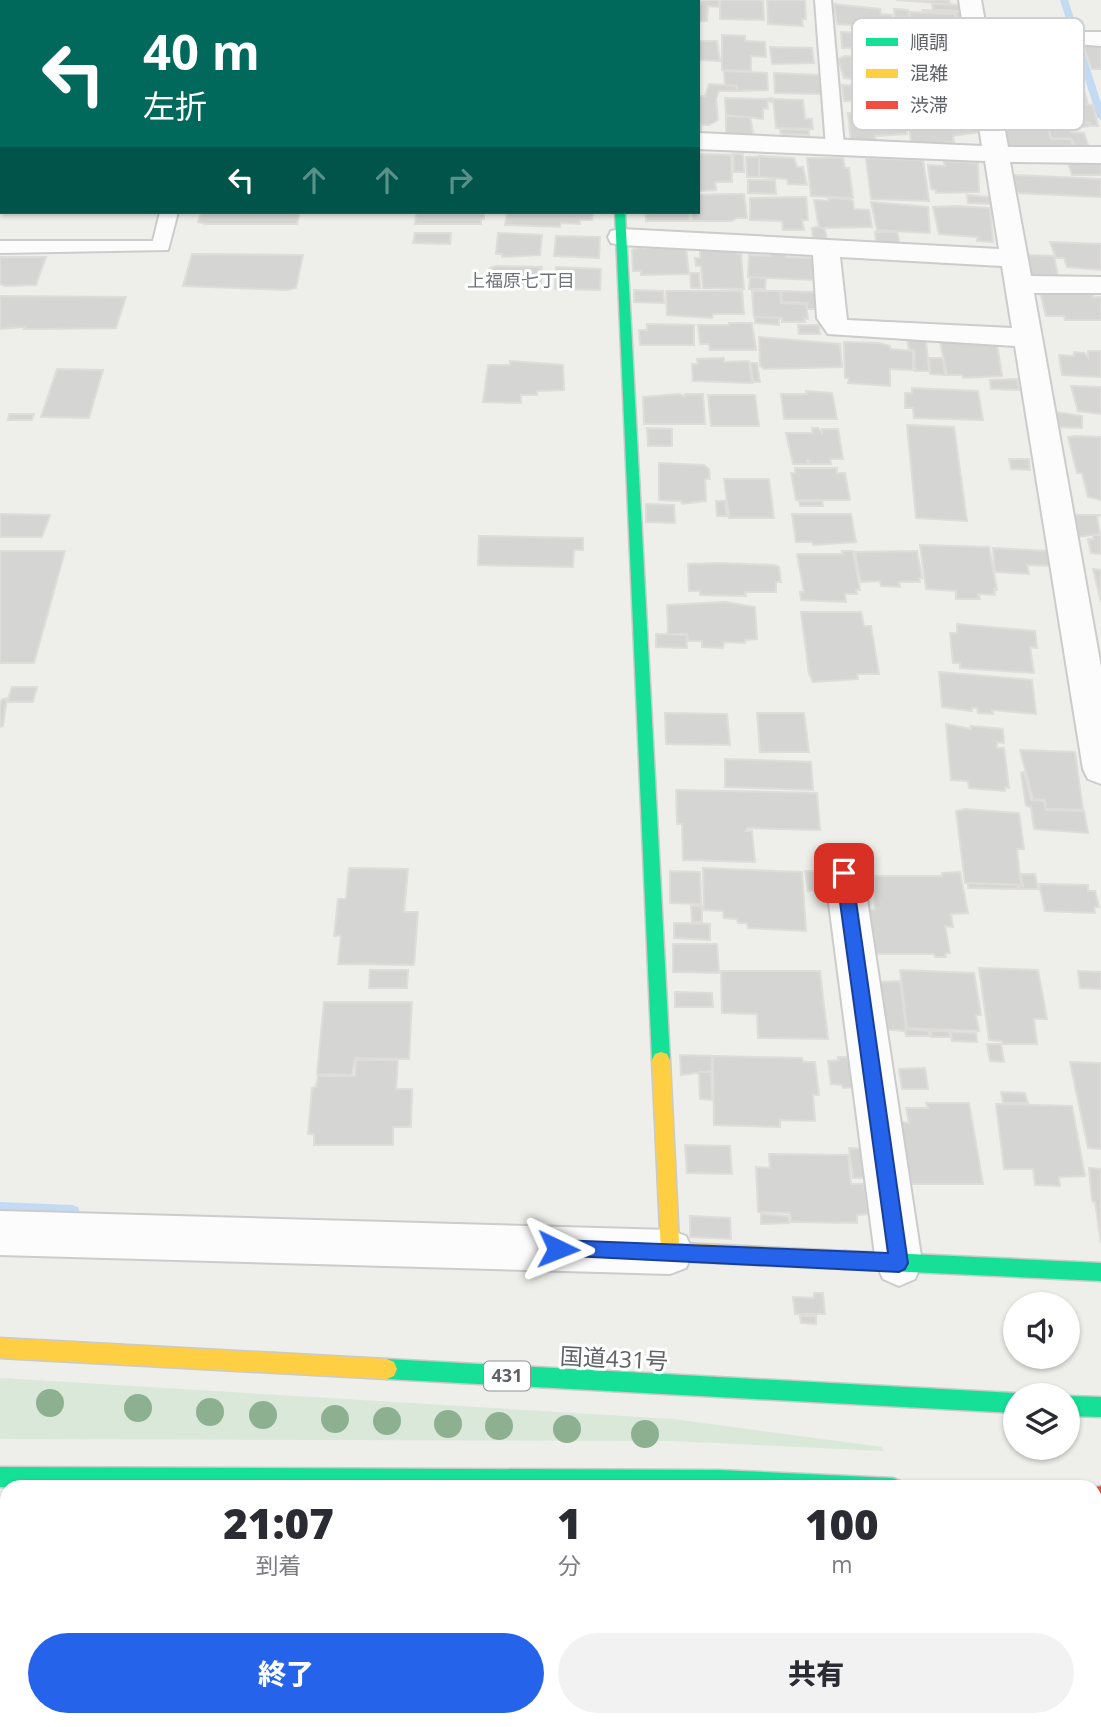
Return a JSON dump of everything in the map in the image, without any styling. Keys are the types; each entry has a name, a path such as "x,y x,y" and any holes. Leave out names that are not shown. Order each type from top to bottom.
{"main road":[{"path":"621,225 670,1252 1101,1272"},
{"name":"国道431号","path":"0,1348 1003,1402"},
{"path":"1080,1406 1101,1407"},
{"path":"0,1477 719,1480"}],"street":[{"path":"970,0 973,18"},
{"path":"990,130 1026,338 1094,689 1101,769"},
{"path":"700,141 994,155 1101,155"},
{"path":"621,225 1015,271 1101,285"},
{"path":"826,248 831,318 838,328 1026,338"},
{"path":"844,873 899,1263"},
{"path":"0,1233 670,1252"}],"lane":[{"path":"823,0 835,147"},
{"path":"0,247 161,246 169,214"}],"green space":[{"path":"0,1378 673,1419 882,1447 883,1451 673,1441 0,1439"}],"building":[{"path":"700,0 719,0 719,7 708,6 707,21 700,21"},
{"path":"720,0 763,0 764,20 720,19"},
{"path":"767,0 805,0 806,19 802,19 803,26 768,24"},
{"path":"896,0 949,0 950,4"},
{"path":"834,4 880,9 881,14 892,15 892,18 852,18 852,25 837,24"},
{"path":"932,4 962,5 963,11 933,10"},
{"path":"894,9 908,10 909,18 895,17"},
{"path":"923,10 962,12 964,18 957,18 956,14"},
{"path":"910,12 955,14 956,18 910,18"},
{"path":"841,32 852,32 852,48 842,48"},
{"path":"722,35 745,36 745,41 765,42 766,57 751,56 751,71 722,70"},
{"path":"700,41 717,41 720,61 700,60"},
{"path":"1084,46 1101,46 1101,69 1092,69"},
{"path":"770,47 812,48 814,63 772,64"},
{"path":"852,57 852,79 844,78 838,59"},
{"path":"724,71 767,73 768,90 737,91 737,86 725,86"},
{"path":"774,73 820,75 821,94 775,93"},
{"path":"709,84 736,86 737,91 719,91 716,99 718,120 709,125 701,125 700,134 700,96 705,96"},
{"path":"842,85 852,85 852,101 844,101"},
{"path":"725,98 772,98 772,102 767,101 768,109 763,108 763,119 726,115"},
{"path":"773,99 803,100 805,119 812,119 813,129 776,128"},
{"path":"1084,105 1093,105 1098,126 1091,126 1090,123 1084,123"},
{"path":"848,113 852,113 852,130 906,130 907,134 875,136 876,142 851,141"},
{"path":"726,116 750,117 754,137 726,136"},
{"path":"780,129 809,130 809,135 781,134"},
{"path":"910,130 981,130 953,136 954,142 945,142 945,145 911,143"},
{"path":"1003,130 1048,130 1051,139 1071,139 1073,148 1008,147"},
{"path":"1049,130 1084,133 1089,148 1075,148 1072,139 1051,138"},
{"path":"700,154 731,155 732,182 715,182 716,190 700,191"},
{"path":"733,154 743,154 744,172 734,172"},
{"path":"759,156 794,158 797,167 803,167 807,185 788,184 787,179 759,177"},
{"path":"746,157 759,157 759,177 747,177"},
{"path":"807,158 843,158 845,168 849,168 853,198 811,196"},
{"path":"866,158 923,160 929,201 871,199"},
{"path":"944,161 978,163 979,192 936,193 936,190 931,189 928,165 945,166"},
{"path":"1068,163 1101,163 1101,175 1072,175"},
{"path":"1014,175 1101,179 1101,197 1017,193"},
{"path":"748,180 775,180 776,194 748,193"},
{"path":"744,194 747,218 732,221 692,221 691,214 700,214 700,195"},
{"path":"967,195 989,197 990,204 968,203"},
{"path":"806,197 808,220 802,220 804,230 783,230 782,221 750,220 750,198"},
{"path":"828,198 848,199 853,201 854,209 869,210 872,227 819,228 814,200 829,201"},
{"path":"871,202 928,207 930,233 877,230"},
{"path":"933,207 990,208 993,242 977,241 977,237 939,234"},
{"path":"200,214 300,214 297,224 198,222"},
{"path":"416,214 484,214 481,224 415,224"},
{"path":"507,214 593,214 592,220 580,220 580,224 561,223 560,227 505,225"},
{"path":"646,214 689,214 690,221 646,221"},
{"path":"812,228 825,229 827,241 813,241"},
{"path":"875,232 897,232 900,245 876,244"},
{"path":"415,233 451,233 450,244 413,243"},
{"path":"498,233 542,235 540,255 502,257 502,254 496,254"},
{"path":"556,236 600,237 599,258 554,256"},
{"path":"1050,242 1101,244 1101,270 1067,267 1064,258 1056,258"},
{"path":"643,246 686,248 689,274 641,275 641,271 633,271 632,250"},
{"path":"700,249 737,249 737,254 741,254 744,289 703,288 701,266 696,266 695,258 700,258"},
{"path":"771,252 786,253 786,257 813,258 813,280 748,277 749,255 771,256"},
{"path":"192,254 303,255 296,288 287,290 183,286"},
{"path":"1026,255 1054,256 1058,277 1030,276"},
{"path":"0,257 46,257 36,285 5,286 0,284"},
{"path":"542,267 541,288 494,287 495,282 490,282 490,268"},
{"path":"556,267 601,269 600,290 555,289"},
{"path":"690,273 699,273 700,288 691,288"},
{"path":"750,277 766,278 765,289 749,289"},
{"path":"634,290 663,291 664,303 634,302"},
{"path":"666,291 742,291 744,314 713,314 712,318 667,315"},
{"path":"752,291 780,291 781,303 806,304 808,319 804,318 805,322 782,322 782,318 754,317"},
{"path":"781,291 815,292 816,309 807,309 807,303 782,302"},
{"path":"1091,291 1093,297 1101,297 1101,320 1065,320 1064,316 1046,316 1040,292"},
{"path":"0,296 126,297 116,328 0,329"},
{"path":"755,317 779,318 779,325 755,323"},
{"path":"752,323 756,350 710,350 709,344 700,344 698,325"},
{"path":"647,324 694,325 694,345 640,345 639,330 647,330"},
{"path":"798,325 819,325 820,334 799,334"},
{"path":"759,337 840,344 842,367 764,369 760,366"},
{"path":"907,340 926,341 929,371 915,371 914,350 909,350"},
{"path":"844,342 879,343 890,346 890,349 913,351 913,370 890,369 890,386 848,383 849,378 845,378"},
{"path":"940,342 997,344 1002,376 963,378 962,375 947,375"},
{"path":"1088,351 1101,351 1101,377 1062,375 1059,355 1074,356 1074,352 1084,353 1088,357"},
{"path":"724,358 724,362 749,361 752,383 693,381 692,364 698,364 697,359"},
{"path":"929,358 943,358 945,375 930,374"},
{"path":"510,361 563,365 564,390 537,391 537,395 521,395 521,403 483,402 488,365 510,365"},
{"path":"750,363 757,363 760,382 753,382"},
{"path":"57,369 103,370 89,418 41,417"},
{"path":"1017,379 1019,390 991,389 990,380"},
{"path":"1071,386 1101,387 1101,414 1078,411"},
{"path":"912,388 978,391 983,420 914,418 913,408 905,408 905,393 912,393"},
{"path":"806,391 832,393 837,419 784,419 781,394 807,394"},
{"path":"679,394 685,397 685,394 703,394 705,424 644,424 643,397"},
{"path":"708,395 755,395 759,426 711,426"},
{"path":"1050,411 1082,416 1082,428 1054,427"},
{"path":"9,414 34,414 32,420 8,420"},
{"path":"907,425 954,427 967,521 916,518"},
{"path":"647,428 672,429 672,446 648,446"},
{"path":"812,428 818,428 822,433 822,429 838,429 843,459 830,459 831,464 810,464 807,459 808,464 793,464 786,433 813,433"},
{"path":"1068,437 1101,437 1101,500 1088,497 1082,473 1077,473"},
{"path":"1009,459 1029,459 1030,470 1011,469"},
{"path":"659,463 704,465 709,469 710,479 705,479 706,501 682,504 681,501 659,500"},
{"path":"795,468 837,468 837,473 845,473 850,500 796,500 791,473 795,473"},
{"path":"724,479 769,479 774,518 729,518"},
{"path":"716,501 725,501 727,516 717,516"},
{"path":"799,501 822,501 823,506 800,506"},
{"path":"646,504 674,505 675,523 646,522"},
{"path":"0,514 50,515 42,537 0,537"},
{"path":"792,514 851,514 856,542 813,545 812,542 796,542"},
{"path":"1072,515 1101,515 1097,517 1100,534 1078,537"},
{"path":"1093,535 1101,535 1101,554 1091,553 1088,539 1093,539"},
{"path":"479,536 583,538 583,550 574,550 573,567 478,565"},
{"path":"920,545 989,547 997,590 994,589 995,595 978,594 980,599 956,599 956,591 926,589"},
{"path":"993,548 1049,551 1051,566 1027,565 1029,574 995,572"},
{"path":"0,551 65,551 34,663 0,663"},
{"path":"842,551 853,551 860,590 856,589 857,594 845,594 846,602 801,600 800,592 804,592 797,554 843,554"},
{"path":"917,551 922,578 919,578 920,582 899,582 900,587 881,586 880,581 861,582 855,552"},
{"path":"688,564 774,565 779,567 781,582 776,582 776,592 745,592 746,596 700,595 700,591 689,591"},
{"path":"1093,569 1101,570 1101,602"},
{"path":"725,602 755,607 757,639 745,640 745,643 724,642 723,648 702,647 702,641 688,641 687,634 668,634 667,605"},
{"path":"801,612 861,612 864,626 871,626 879,674 857,674 858,679 813,682 809,674"},
{"path":"957,624 1035,631 1037,648 1030,647 1034,673 960,668 960,663 953,663 950,633 957,633"},
{"path":"656,634 686,635 687,648 656,647"},
{"path":"939,672 1032,680 1036,714 992,710 993,714 978,713 977,708 972,708 972,711 942,707"},
{"path":"12,687 37,687 33,702 7,702"},
{"path":"7,698 3,726 0,727 0,706 2,699"},
{"path":"665,713 727,714 730,745 666,744"},
{"path":"757,713 804,713 809,752 760,752"},
{"path":"946,724 971,729 971,726 1003,729 1004,743 997,742 997,748 1004,748 1009,788 1005,787 1005,791 969,788 968,781 951,780"},
{"path":"1020,750 1075,752 1083,810 1046,809 1045,800 1033,799"},
{"path":"725,759 811,762 813,790 725,787"},
{"path":"1024,772 1031,800 1044,801 1046,810 1084,811 1088,833 1034,829 1031,807 1026,806 1021,773"},
{"path":"676,790 817,793 820,830 747,828 746,831 752,831 755,862 683,860 682,824 677,824"},
{"path":"965,809 1019,813 1024,849 1017,849 1021,885 965,883 956,811"},
{"path":"349,868 408,869 404,912 418,912 414,965 338,964 341,935 334,936 338,899 346,899"},
{"path":"703,868 802,872 806,931 748,928 747,923 724,918 723,911 704,910"},
{"path":"670,871 700,872 701,904 670,903"},
{"path":"805,871 828,871 831,890 808,891"},
{"path":"960,872 968,913 951,914 953,927 945,926 950,953 945,954 946,957 935,957 934,954 871,954 865,910 875,910 874,876 942,876 942,873"},
{"path":"1021,874 1035,874 1038,889 1020,889 1018,885 1023,886"},
{"path":"968,883 1017,885 1018,889 968,888"},
{"path":"1039,884 1088,885 1088,891 1095,891 1099,907 1094,907 1095,913 1045,911"},
{"path":"691,906 702,906 702,922 692,922"},
{"path":"674,923 710,924 710,940 674,938"},
{"path":"673,944 717,944 719,973 673,972"},
{"path":"979,968 1038,970 1047,1019 1034,1019 1037,1044 1003,1044 1002,1041 989,1040"},
{"path":"370,970 408,970 407,988 369,988"},
{"path":"900,970 974,973 981,1015 976,1015 979,1031 907,1028"},
{"path":"721,971 820,971 828,1039 758,1038 757,1014 722,1013"},
{"path":"1078,971 1101,972 1101,989 1080,988"},
{"path":"900,981 906,1029 929,1031 929,1036 906,1036 905,1031 882,1029 881,1015 885,1015 880,982"},
{"path":"675,992 712,993 713,1007 675,1007"},
{"path":"324,1002 412,1002 409,1059 355,1058 352,1075 317,1074"},
{"path":"931,1031 949,1031 950,1037 931,1037"},
{"path":"951,1032 976,1033 977,1042 952,1041"},
{"path":"987,1044 1001,1044 1004,1062 990,1061"},
{"path":"680,1055 712,1056 712,1071 681,1075"},
{"path":"713,1056 802,1058 803,1062 815,1062 819,1095 813,1095 815,1121 780,1120 780,1127 714,1125"},
{"path":"838,1057 854,1057 858,1087 843,1088 842,1085 831,1084 828,1061 839,1060"},
{"path":"356,1060 398,1060 396,1089 412,1089 411,1127 393,1127 393,1145 314,1145 314,1134 308,1134 312,1088 316,1087 318,1076 355,1076"},
{"path":"1070,1062 1101,1063 1101,1149 1088,1148"},
{"path":"925,1068 928,1089 902,1089 899,1069"},
{"path":"699,1072 711,1072 712,1100 700,1099"},
{"path":"1001,1092 1025,1093 1028,1103 1003,1103"},
{"path":"926,1103 969,1103 983,1184 911,1184 901,1122 909,1123 906,1108 928,1108"},
{"path":"996,1104 1072,1106 1085,1176 1059,1177 1060,1186 1035,1185 1033,1169 1004,1169"},
{"path":"685,1145 730,1146 732,1174 687,1173"},
{"path":"849,1148 866,1149 871,1178 853,1178"},
{"path":"769,1154 848,1155 851,1184 864,1184 868,1214 857,1215 857,1223 791,1222 790,1213 758,1212 756,1167 770,1168"},
{"path":"1089,1168 1101,1169 1101,1243 1095,1202 1092,1201"},
{"path":"761,1214 788,1216 789,1223 761,1224"},
{"path":"690,1216 730,1218 731,1239 690,1237"},
{"path":"814,1293 823,1293 825,1314 795,1314 793,1297 814,1298"},
{"path":"800,1316 816,1316 816,1324 801,1323"}],"waterway":[{"path":"1064,0 1070,18"},
{"path":"1084,63 1101,117"},
{"path":"0,1210 72,1213"}],"traffic: fast":[{"path":"620,214 661,1060"},
{"path":"845,1260 1101,1272"},
{"path":"387,1369 1003,1402"},
{"path":"1080,1406 1101,1407"},
{"path":"0,1477 719,1480"}],"traffic: slow":[{"path":"661,1060 670,1252 845,1260"},
{"path":"0,1348 387,1369"}],"district":[{"name":"上福原七丁目","path":"521,281"}],"route":[{"path":"558,1249 899,1263 844,873"}]}
